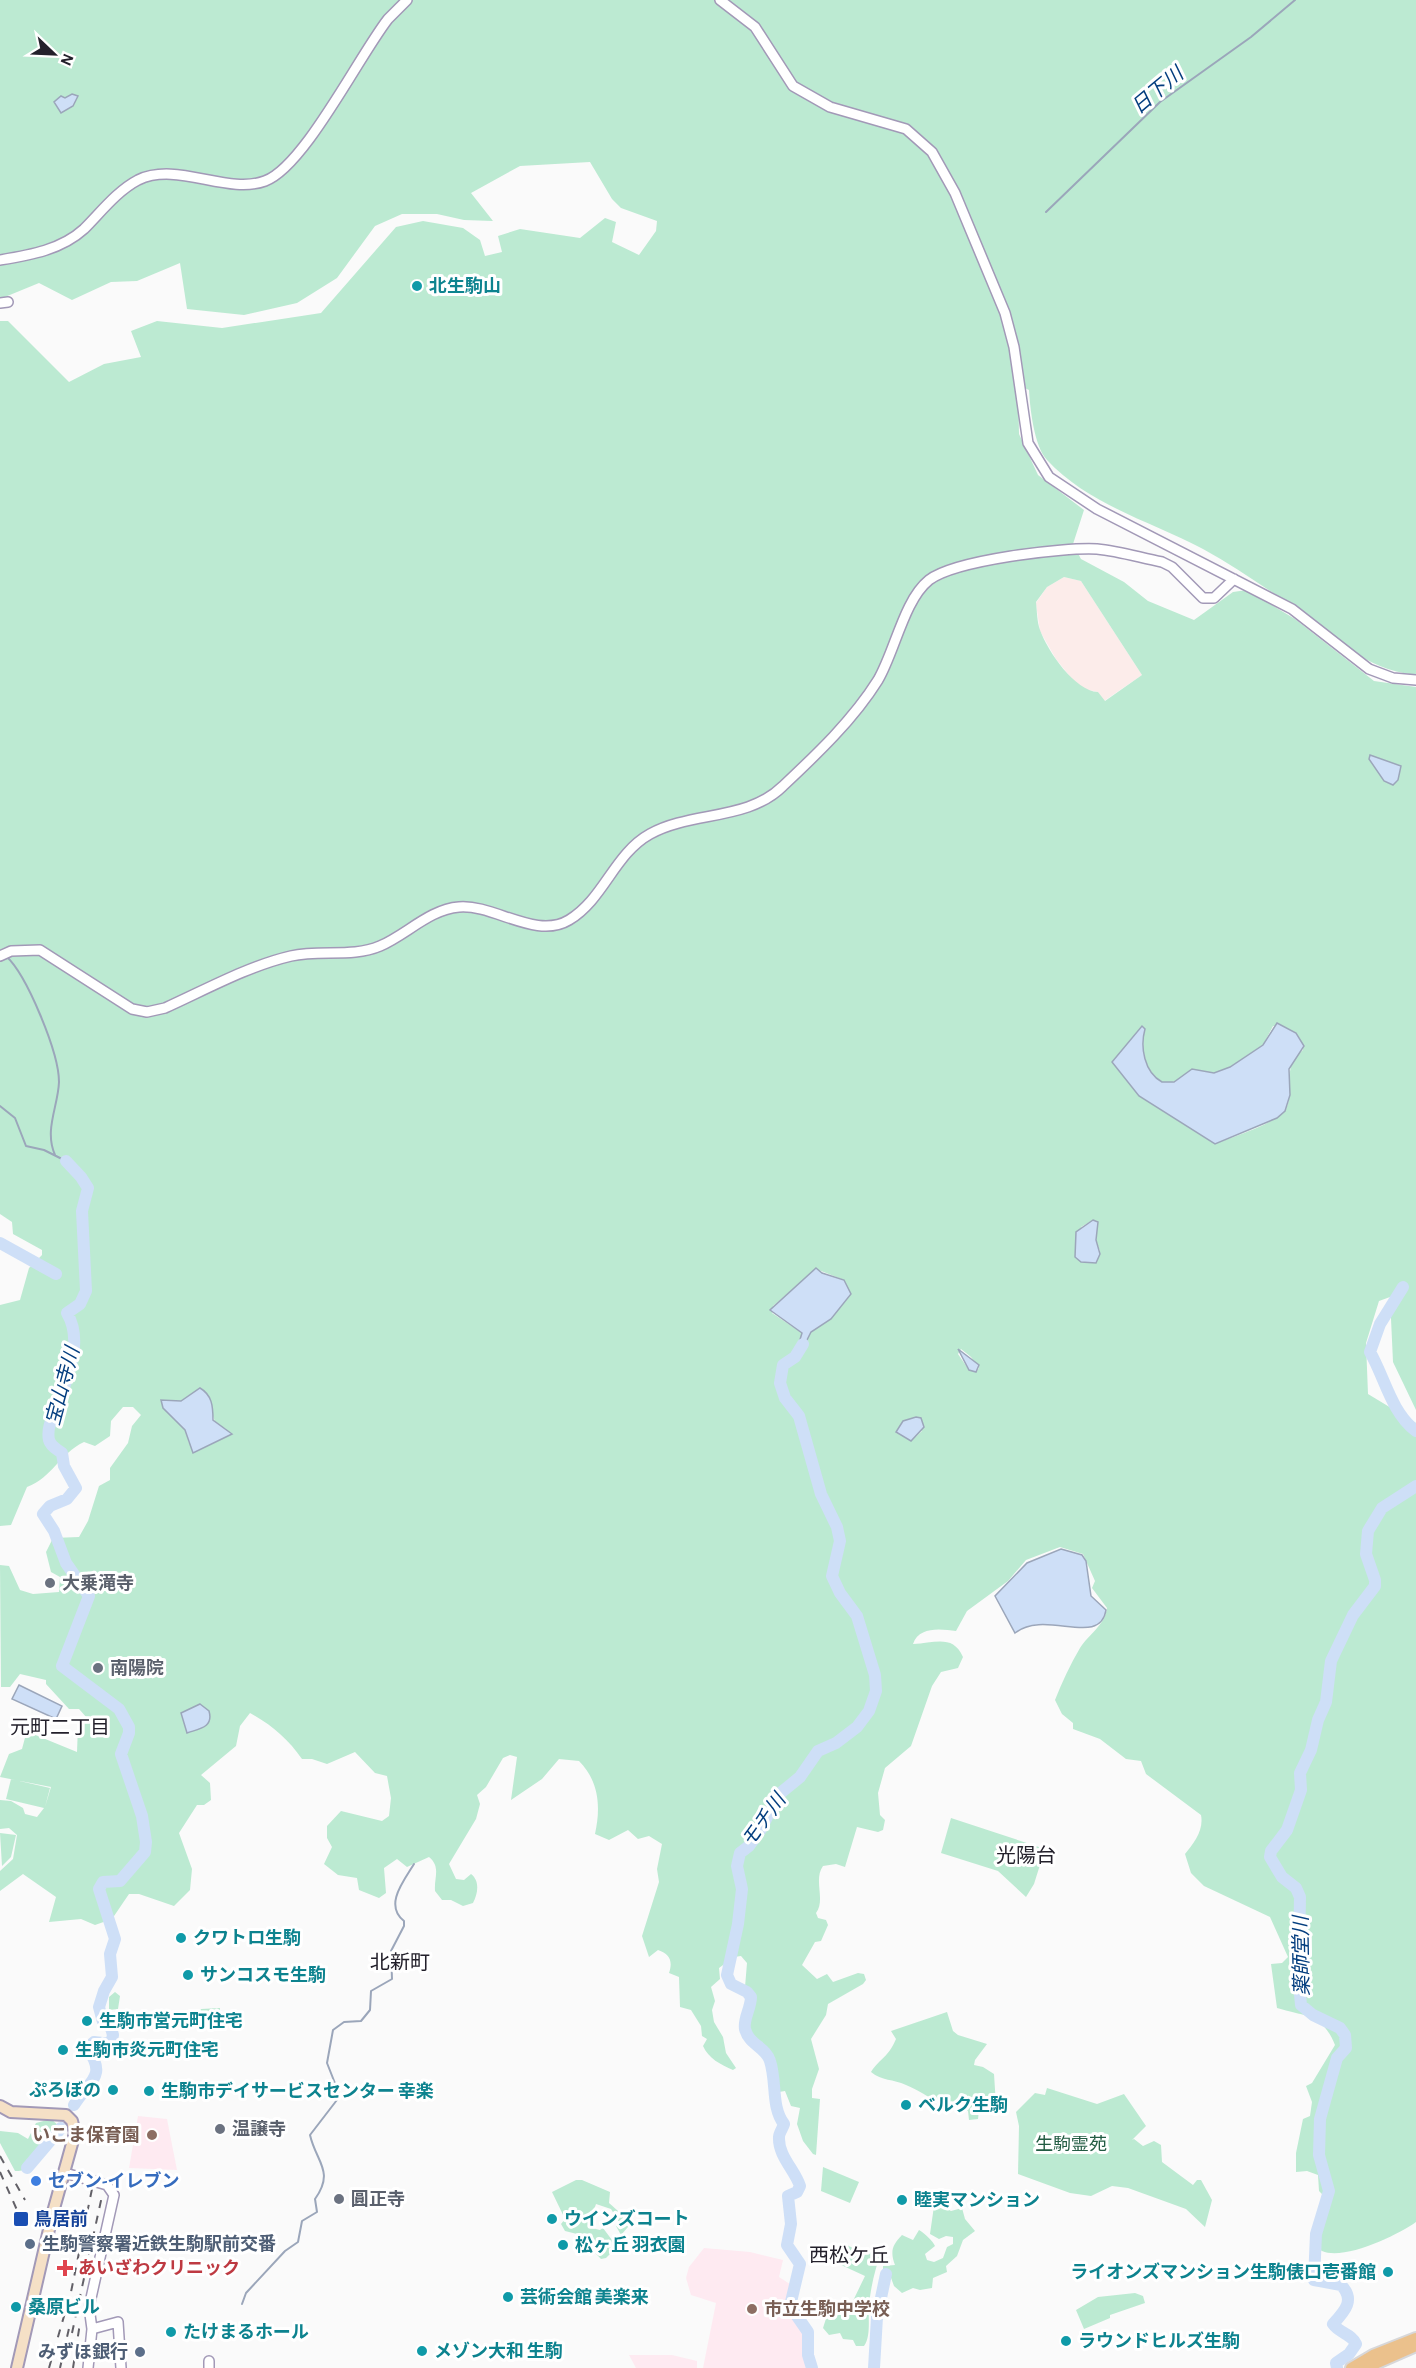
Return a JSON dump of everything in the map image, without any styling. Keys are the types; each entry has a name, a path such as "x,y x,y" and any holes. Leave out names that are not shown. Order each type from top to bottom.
{"main road":[{"path":"0,2106 11,2112 66,2115 72,2121 75,2133 53,2212 17,2368"},
{"path":"1351,2368 1373,2355 1416,2337"},
{"path":"1366,2368 1416,2346"}],"street":[{"path":"0,260 44,252 64,242 82,231 125,188 140,179 171,174 256,183 278,175 304,146 388,19 407,0"},
{"path":"720,0 755,27 793,86 830,107 906,129 932,152 955,193 1005,313 1014,347 1028,443 1047,474 1088,504 1292,609 1369,669 1393,678 1416,680"},
{"path":"0,956 27,948 40,951 123,1005 147,1012 165,1008 270,962 293,955 357,951 378,947 444,910 459,907 485,910 532,924 550,926 567,922 583,909 628,850 647,836 666,826 747,807 779,790 845,723 870,693 889,657 916,594 930,580 944,572 974,562 1088,549 1152,560 1172,567 1203,598 1214,598 1234,579"},
{"path":"65,2174 107,2185 114,2195 89,2307 92,2329 88,2368"},
{"path":"92,2329 118,2322 121,2368"}],"shaded area":[{"path":"1064,577 1081,581 1142,675 1104,701 1098,692 1083,689 1076,684 1056,659 1040,631 1036,603 1047,587"},
{"path":"138,2116 167,2119 177,2170 129,2168"},
{"name":"市立生駒中学校","path":"704,2248 750,2252 783,2260 779,2277 793,2286 787,2304 806,2330 806,2357 809,2368 703,2368 716,2303 691,2295 686,2278 689,2267"},
{"path":"629,2355 672,2355 697,2361 697,2368 636,2368"}],"green space":[{"path":"0,0 1416,0 1416,675 1380,666 1366,659 1299,610 1240,571 1203,549 1101,501 1064,476 1043,454 1034,427 1029,390 1018,385 1019,434 1038,475 1084,510 1073,544 1081,559 1124,582 1148,601 1194,620 1233,592 1247,590 1295,619 1374,681 1416,687 1416,1410 1393,1362 1390,1297 1379,1301 1366,1343 1368,1394 1416,1423 1416,2222 1384,2240 1343,2253 1322,2251 1312,2241 1324,2196 1319,2191 1318,2175 1307,2171 1296,2172 1296,2153 1303,2119 1310,2116 1312,2102 1306,2086 1312,2083 1335,2045 1325,2027 1319,2022 1305,2015 1277,2008 1271,1964 1282,1963 1288,1957 1270,1917 1204,1886 1191,1873 1185,1854 1200,1831 1201,1815 1146,1774 1141,1761 1126,1759 1100,1739 1073,1729 1073,1723 1062,1714 1055,1700 1060,1687 1080,1648 1100,1624 1107,1608 1092,1588 1095,1581 1083,1554 1060,1547 1026,1560 1008,1581 967,1611 956,1631 925,1631 916,1638 913,1644 942,1642 954,1645 963,1657 958,1668 941,1672 932,1686 911,1746 885,1768 878,1793 880,1815 885,1820 883,1830 878,1832 857,1827 845,1867 836,1864 823,1866 820,1872 820,1902 816,1913 818,1918 826,1920 828,1925 821,1941 815,1942 802,1965 817,1979 827,1974 833,1982 858,1973 864,1974 866,1980 828,2004 826,2015 811,2039 819,2069 812,2089 812,2098 820,2099 816,2155 803,2141 797,2124 800,2108 791,2106 785,2091 779,2092 770,2052 749,2031 748,2022 753,2012 755,1996 745,1987 747,1963 741,1956 734,1957 719,1968 720,1979 711,1987 715,2001 712,2010 714,2022 723,2037 726,2053 736,2068 733,2070 708,2054 703,2046 707,2039 702,2036 701,2026 691,2010 680,2007 679,1977 669,1973 671,1965 668,1956 658,1950 649,1957 642,1936 659,1882 657,1869 662,1844 649,1836 638,1839 628,1830 609,1840 595,1834 598,1814 597,1795 591,1777 579,1761 559,1759 542,1779 511,1800 517,1757 510,1755 503,1758 486,1787 477,1795 480,1804 476,1819 449,1864 456,1879 464,1880 471,1874 476,1880 476,1895 473,1903 463,1906 451,1900 442,1900 435,1891 436,1868 429,1857 407,1867 397,1859 384,1868 386,1893 379,1898 359,1890 357,1878 338,1875 324,1864 332,1847 327,1838 327,1826 341,1811 382,1821 389,1816 391,1798 387,1776 375,1773 355,1752 327,1764 312,1759 302,1759 279,1733 250,1713 240,1726 236,1746 201,1775 210,1783 211,1800 204,1805 197,1805 179,1833 192,1869 190,1890 174,1906 139,1894 129,1894 112,1919 95,1925 81,1919 49,1922 56,1897 23,1874 0,1891 0,1871 13,1859 17,1835 9,1828 0,1829 0,1800 11,1801 23,1808 25,1814 37,1817 44,1808 6,1799 11,1779 0,1777 9,1754 22,1749 26,1734 33,1734 77,1752 78,1726 87,1718 79,1709 69,1709 46,1684 46,1680 20,1674 10,1687 1,1687 0,1565 9,1566 20,1590 33,1594 59,1592 60,1577 51,1572 46,1552 53,1538 79,1537 88,1521 99,1486 110,1480 110,1468 128,1443 132,1426 141,1415 133,1407 123,1407 111,1421 110,1436 95,1446 84,1442 75,1447 36,1483 27,1487 11,1525 0,1526 0,1305 20,1300 29,1268 42,1255 42,1250 13,1234 12,1222 0,1214 0,321 8,321 69,382 104,364 141,357 131,331 157,321 222,328 321,313 396,227 423,221 463,228 480,240 485,256 502,252 498,236 520,229 580,238 605,218 616,222 612,242 639,255 656,231 657,221 621,208 612,199 590,162 520,166 471,193 493,221 464,220 437,214 402,214 375,226 337,278 297,303 244,315 187,309 180,263 137,281 111,282 72,300 39,283 0,299","holes":["1064,577 1081,581 1142,675 1105,701 1098,692 1089,690 1072,678 1049,649 1039,627 1036,602 1047,587","1142,1026 1145,1029 1143,1044 1149,1068 1159,1080 1166,1084 1181,1079 1192,1069 1214,1073 1230,1067 1263,1045 1273,1026 1289,1029 1302,1045 1303,1050 1292,1063 1289,1101 1282,1114 1265,1124 1215,1144 1139,1096 1112,1062","1093,1220 1097,1221 1096,1240 1100,1251 1096,1263 1081,1262 1081,1227","816,1269 844,1280 849,1297 831,1319 811,1332 798,1357 795,1356 802,1333 772,1313 773,1306","961,1349 979,1368 976,1372 969,1370 958,1354","200,1388 209,1398 216,1422 226,1429 189,1443 185,1430 161,1400 181,1401","911,1420 922,1431 911,1441 896,1432 903,1421","16,1780 51,1787 45,1807 50,1788"]},
{"path":"951,1818 1045,1849 1034,1884 1026,1897 998,1871 941,1853"},
{"path":"0,1833 16,1835 11,1857 2,1866"},
{"path":"115,1992 120,1996 118,2009 109,2010 109,1997"},
{"path":"220,2008 220,2025 196,2024 201,2009"},
{"path":"947,2012 953,2031 958,2035 987,2044 974,2065 983,2067 994,2074 996,2105 994,2111 990,2112 989,2108 979,2110 978,2119 969,2120 968,2111 949,2108 915,2089 871,2072 887,2054 896,2039 891,2031"},
{"name":"生駒霊苑","path":"1047,2088 1097,2104 1124,2094 1146,2126 1132,2140 1134,2139 1143,2146 1154,2141 1161,2145 1162,2162 1193,2185 1197,2180 1201,2180 1212,2200 1205,2227 1186,2209 1128,2188 1112,2186 1091,2196 1070,2193 1018,2174 1019,2126 1016,2112 1035,2093 1045,2095"},
{"path":"51,2119 59,2126 37,2161 27,2169 15,2171 0,2143 0,2131 18,2133 28,2139 36,2123"},
{"path":"823,2167 859,2182 850,2203 821,2191"},
{"path":"576,2180 582,2180 610,2192 609,2203 622,2216 628,2227 621,2235 616,2226 619,2222 611,2209 596,2204 588,2227 600,2230 603,2228 612,2240 610,2254 606,2258 601,2259 577,2234 565,2231 561,2224 565,2219 552,2192"},
{"path":"938,2204 951,2211 962,2208 965,2219 975,2231 963,2240 957,2256 946,2266 947,2272 933,2278 932,2288 920,2290 913,2288 902,2293 894,2286 890,2275 883,2272 883,2266 895,2265 893,2249 902,2235 913,2240 919,2230 926,2235 935,2246 925,2254 927,2260 934,2262 943,2258 947,2247 953,2244 953,2237 946,2236 939,2239 930,2234 934,2206"},
{"path":"847,2245 862,2253 881,2252 872,2287 868,2333 864,2346 856,2346 853,2340 843,2339 840,2333 829,2335 823,2328 830,2306 843,2299 851,2305 865,2276 839,2264 843,2260 841,2247"},
{"path":"1135,2293 1143,2296 1145,2303 1110,2315 1110,2318 1084,2329 1076,2310 1098,2297"}],"water":[{"path":"72,94 78,96 73,106 61,113 54,102 61,96 65,98"},
{"path":"1370,755 1401,766 1398,780 1393,785 1384,781 1369,759"},
{"path":"1277,1023 1296,1033 1304,1046 1289,1069 1290,1095 1285,1111 1277,1118 1215,1144 1139,1096 1112,1062 1142,1026 1145,1029 1143,1051 1147,1066 1162,1082 1174,1082 1192,1069 1214,1073 1230,1067 1263,1045"},
{"path":"1093,1220 1098,1222 1096,1240 1100,1254 1096,1263 1081,1262 1075,1257 1076,1232"},
{"path":"816,1268 822,1273 844,1280 851,1294 831,1319 811,1332 798,1358 795,1356 802,1333 770,1310"},
{"path":"958,1349 979,1365 976,1372 969,1370"},
{"path":"200,1388 211,1401 213,1420 232,1434 193,1453 185,1430 163,1408 161,1400 181,1401"},
{"path":"916,1417 921,1418 924,1427 911,1441 896,1432 903,1421"},
{"path":"1061,1549 1082,1555 1086,1561 1091,1596 1106,1610 1102,1621 1082,1628 1041,1625 1027,1627 1015,1633 995,1596 1027,1563"},
{"path":"19,1685 62,1706 56,1719 12,1699"},
{"path":"200,1704 209,1711 209,1721 204,1727 187,1733 181,1713"}],"waterway":[{"name":"日下川","path":"1046,212 1160,102 1251,37 1295,0"},
{"name":"宝山寺川","path":"6,956 32,997 48,1034 58,1069 58,1091 51,1128 55,1155"},
{"name":"宝山寺川","path":"0,1106 15,1118 26,1146 44,1150 66,1161"},
{"name":"宝山寺川","path":"66,1161 88,1188 82,1211 86,1291 80,1304 67,1313 74,1334 73,1357 48,1435 54,1448 62,1453 64,1466 76,1488 67,1499 50,1506 43,1514 54,1531 66,1563 89,1596 62,1666 119,1709 129,1727 121,1754 142,1816 146,1842 145,1852 120,1881 103,1882 99,1889 115,1939 110,1954 112,1977 99,2007 103,2022 111,2028 113,2035 111,2044 94,2042 87,2048 93,2058 96,2072 74,2105"},
{"name":"宝山寺川","path":"0,1243 56,1274"},
{"name":"薬師堂川","path":"1403,1287 1380,1324 1370,1352 1394,1405 1416,1431"},
{"name":"モチ川","path":"803,1344 795,1357 783,1365 780,1383 785,1398 799,1416 821,1494 837,1527 840,1541 832,1576 840,1593 857,1616 875,1675 876,1691 869,1711 857,1727 836,1743 818,1751 800,1777 778,1795 761,1829 749,1846 740,1853 737,1866 742,1889 738,1924 727,1975 731,1984 747,1992 751,1997 745,2029 750,2039 765,2052 770,2061 777,2110 784,2124 779,2135 779,2144 800,2186 797,2192 788,2196 791,2224 787,2245 800,2264 790,2306 808,2332 808,2355 812,2368"},
{"name":"薬師堂川","path":"1337,2368 1336,2363 1349,2354 1356,2344 1352,2338 1333,2324 1347,2306 1348,2296 1341,2285 1314,2280 1316,2234 1329,2191 1319,2155 1320,2119 1337,2058 1346,2048 1345,2035 1340,2028 1313,2015 1301,2005 1300,1994 1304,1975 1299,1949 1300,1897 1296,1888 1282,1877 1270,1857 1271,1851 1287,1830 1301,1790 1300,1773 1311,1750 1318,1720 1326,1702 1331,1661 1353,1615 1375,1586 1366,1554 1368,1531 1382,1508 1416,1486"},
{"path":"242,2304 246,2293 285,2251 298,2242 302,2221 317,2212 315,2199 324,2181 324,2174 310,2135 340,2096 327,2063 333,2030 344,2022 361,2021 370,2010 371,1991 392,1979 391,1951 404,1926 404,1921 398,1915 395,1901 397,1893 414,1864"},
{"name":"宝山寺川","path":"27,2168 61,2128"},
{"path":"874,2368 877,2317 886,2274"}],"railway":[{"path":"0,2156 25,2200"},
{"path":"0,2172 21,2219"},
{"path":"49,2368 71,2292 92,2189"},
{"path":"72,2333 102,2196"},
{"path":"73,2368 80,2323"},
{"path":"60,2368 70,2324"}],"place":[{"name":"北生駒山","path":"417,286"},
{"name":"大乗滝寺","path":"50,1583"},
{"name":"南陽院","path":"98,1668"},
{"name":"クワトロ生駒","path":"181,1938"},
{"name":"サンコスモ生駒","path":"188,1975"},
{"name":"生駒市営元町住宅","path":"87,2021"},
{"name":"生駒市炎元町住宅","path":"63,2050"},
{"name":"ぷろぼの","path":"113,2090"},
{"name":"生駒市デイサービスセンター 幸楽","path":"149,2091"},
{"name":"ベルク生駒","path":"906,2105"},
{"name":"温譲寺","path":"220,2129"},
{"name":"いこま保育園","path":"152,2135"},
{"name":"セブン-イレブン","path":"36,2181"},
{"name":"圓正寺","path":"339,2199"},
{"name":"睦実マンション","path":"902,2200"},
{"name":"鳥居前","path":"21,2219"},
{"name":"ウインズコート","path":"552,2219"},
{"name":"生駒警察署近鉄生駒駅前交番","path":"30,2244"},
{"name":"松ヶ丘 羽衣園","path":"563,2245"},
{"name":"あいざわクリニック","path":"65,2268"},
{"name":"ライオンズマンション生駒俵口壱番館","path":"1388,2272"},
{"name":"芸術会館 美楽来","path":"508,2297"},
{"name":"桑原ビル","path":"16,2307"},
{"name":"市立生駒中学校","path":"752,2309"},
{"name":"たけまるホール","path":"171,2332"},
{"name":"ラウンドヒルズ生駒","path":"1066,2341"},
{"name":"メゾン大和 生駒","path":"422,2351"},
{"name":"みずほ銀行","path":"140,2352"}],"district":[{"name":"元町二丁目","path":"60,1727"},
{"name":"光陽台","path":"1026,1855"},
{"name":"北新町","path":"400,1962"},
{"name":"西松ケ丘","path":"849,2255"}]}
